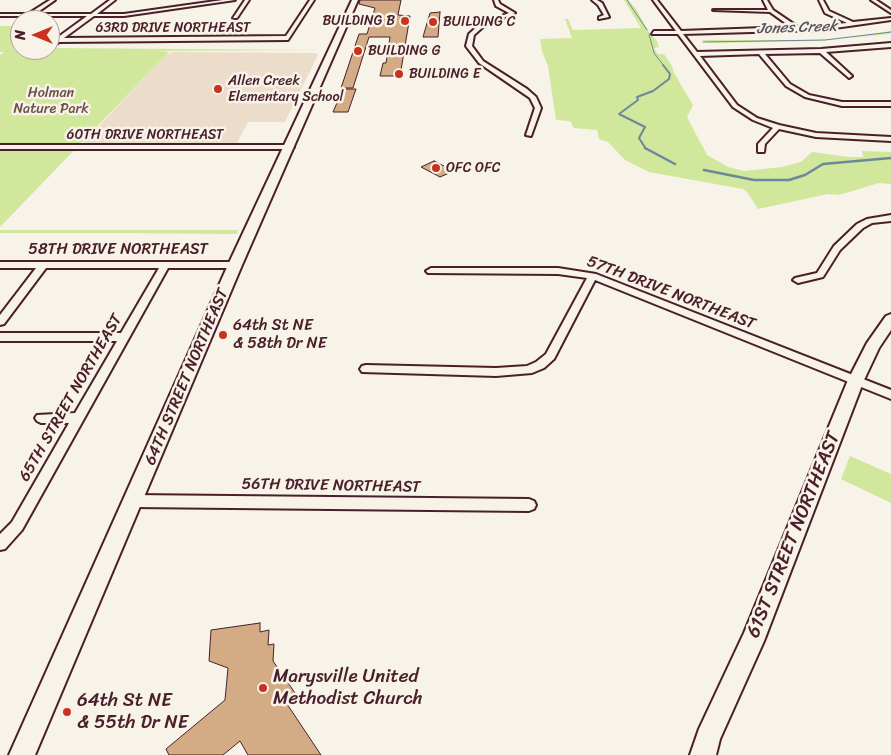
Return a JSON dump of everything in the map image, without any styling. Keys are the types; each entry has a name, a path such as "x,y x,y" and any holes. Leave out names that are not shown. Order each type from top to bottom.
{"main road":[{"name":"64TH STREET NORTHEAST","path":"22,755 235,264 290,147 355,0"},
{"name":"61ST STREET NORTHEAST","path":"703,755 708,738 752,641 856,380 872,347 891,319"}],"street":[{"path":"37,10 53,0"},
{"path":"60,39 114,0"},
{"path":"190,0 195,5"},
{"path":"60,15 133,14 233,0"},
{"path":"235,16 247,0"},
{"name":"63RD DRIVE NORTHEAST","path":"60,40 288,38 312,0"},
{"path":"496,0 498,5 513,13 482,25 472,34 469,46 481,62 533,97 538,108 529,135"},
{"path":"594,0 600,4 606,16 601,18"},
{"path":"655,0 735,106 755,119 777,127 816,135 891,139"},
{"path":"765,0 771,11 797,29"},
{"path":"821,0 827,12 853,24"},
{"path":"873,0 891,12"},
{"path":"167,10 170,16"},
{"path":"716,10 771,11"},
{"path":"654,33 797,29 891,19"},
{"path":"696,54 821,51 891,45"},
{"path":"873,48 885,53"},
{"path":"821,51 849,76"},
{"path":"760,52 794,90 815,99 842,104 891,104"},
{"path":"761,150 762,144 777,127"},
{"name":"60TH DRIVE NORTHEAST","path":"0,147 290,147"},
{"path":"798,280 820,275 838,248 860,226 876,220 891,218"},
{"name":"58TH DRIVE NORTHEAST","path":"0,265 235,264"},
{"path":"0,322 43,265"},
{"name":"65TH STREET NORTHEAST","path":"0,544 17,526 165,265"},
{"name":"57TH DRIVE NORTHEAST","path":"431,271 558,271 593,276 891,394"},
{"path":"366,369 496,372 528,370 540,365 550,356 593,276"},
{"path":"0,337 124,337"},
{"path":"41,418 78,418"},
{"name":"56TH DRIVE NORTHEAST","path":"133,501 529,505"}],"shaded area":[{"name":"Allen Creek Elementary School","path":"172,52 315,53 318,55 285,122 248,122 237,143 83,143 166,55"}],"green space":[{"path":"624,0 628,0 636,9 649,32 657,41 659,47 654,48 658,54 664,54 693,105 687,117 707,155 728,167 744,171 782,167 801,162 812,152 863,157 862,151 891,152 891,184 879,183 839,195 828,194 758,209 743,189 649,172 625,160 608,142 599,139 597,130 574,128 570,121 556,120 548,66 540,39 572,38 565,19 568,19 573,30 641,28"},
{"name":"Holman Nature Park","path":"0,26 10,26 10,60 60,60 60,48 321,50 159,51 169,52 0,227 0,55 4,52 0,52"},
{"path":"891,31 890,34 818,41 711,43 701,40 815,40 848,38"},
{"path":"0,230 238,230 237,234 0,233"},
{"path":"850,456 891,474 891,503 841,479"}],"building":[{"path":"360,0 401,0 398,15 410,16 400,76 380,76 383,63 386,63 390,37 369,37 353,88 341,88 359,34 367,34 375,8 359,4"},
{"name":"BUILDING C","path":"440,12 438,37 423,37 430,13"},
{"path":"343,89 356,89 348,112 333,112"},
{"name":"OFC OFC","path":"434,161 454,171 440,177 421,167"},
{"name":"Marysville United Methodist Church","path":"260,623 260,632 269,630 268,645 274,644 273,661 295,693 285,701 321,755 248,755 240,741 223,755 169,755 166,749 225,700 228,668 209,661 211,630"}],"waterway":[{"path":"627,0 647,30"},
{"name":"Jones Creek","path":"703,42 825,40 891,32"},
{"name":"Jones Creek","path":"649,34 654,53 664,66"},
{"name":"Jones Creek","path":"646,148 639,138 645,127 619,114 638,100 637,97 653,91 669,79 670,74 663,65"},
{"name":"Jones Creek","path":"646,148 675,164"},
{"name":"Jones Creek","path":"704,170 754,180 789,180 805,175 823,164 891,158"}],"place":[{"name":"BUILDING B","path":"405,21"},
{"name":"BUILDING C","path":"433,22"},
{"name":"BUILDING G","path":"358,51"},
{"name":"BUILDING E","path":"399,74"},
{"name":"Allen Creek Elementary School","path":"218,89"},
{"name":"OFC OFC","path":"436,168"},
{"name":"64th St NE & 58th Dr NE","path":"223,335"},
{"name":"Marysville United Methodist Church","path":"263,688"},
{"name":"64th St NE & 55th Dr NE","path":"67,712"}]}
